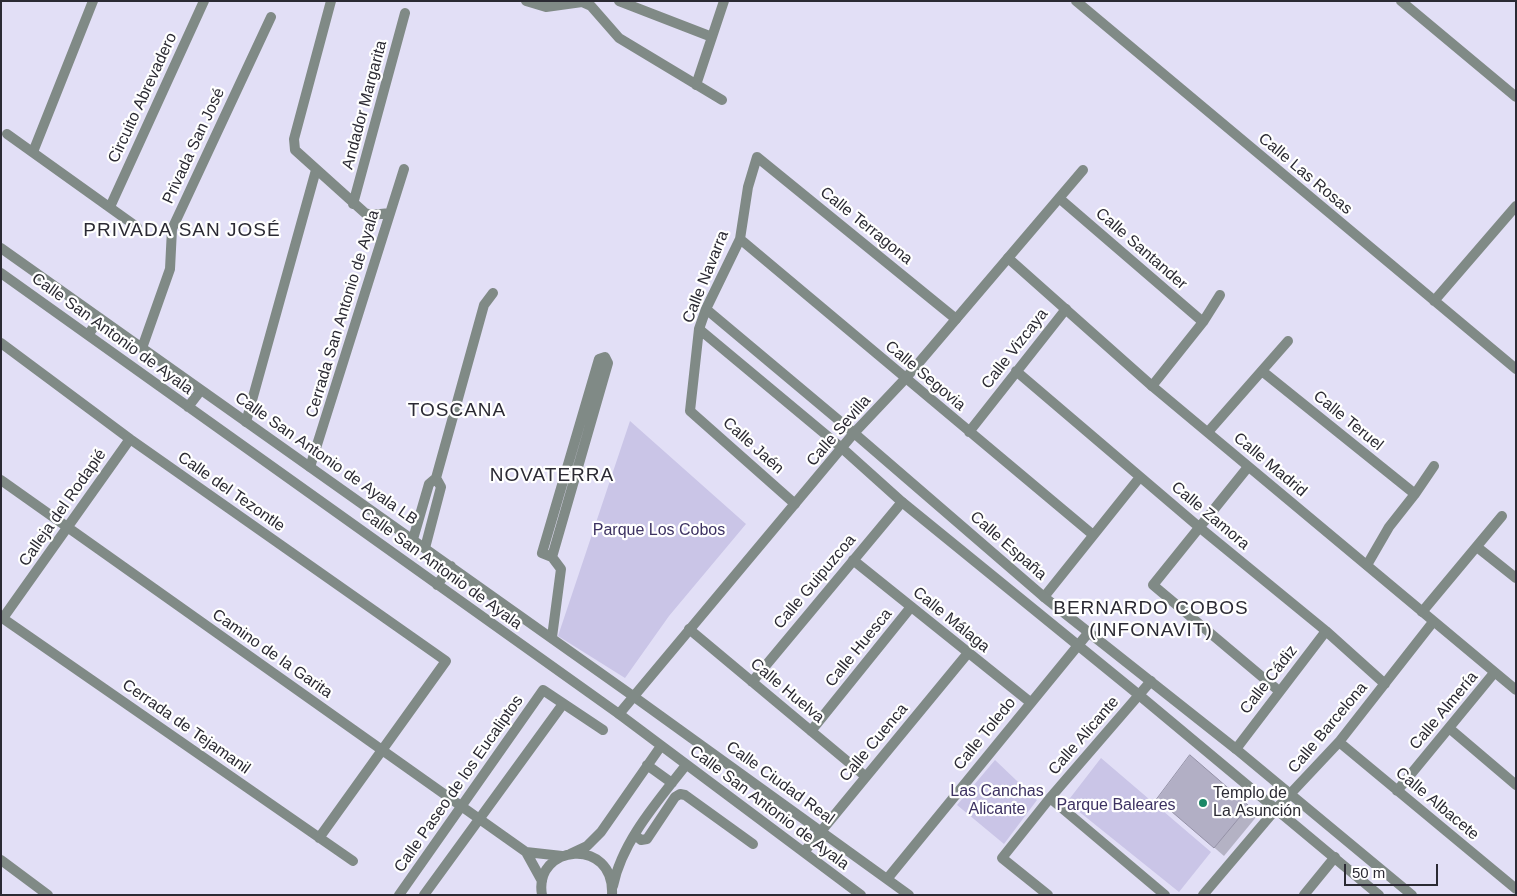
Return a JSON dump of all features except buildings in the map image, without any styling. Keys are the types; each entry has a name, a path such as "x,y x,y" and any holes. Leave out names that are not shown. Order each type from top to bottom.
{"street":[{"path":"33,152 93,1"},
{"name":"Circuito Abrevadero","path":"110,207 204,1"},
{"path":"331,1 294,139 295,150 353,204 371,215 390,213"},
{"path":"526,1 546,7 564,3 582,2 592,4 620,38 722,100"},
{"path":"619,1 712,37"},
{"path":"696,85 724,1"},
{"path":"1401,1 1516,97"},
{"name":"Calle Las Rosas","path":"1080,3 1516,369"},
{"name":"Andador Margarita","path":"353,204 405,13"},
{"name":"Privada San José","path":"142,348 170,269 172,229 271,16"},
{"path":"7,134 137,227"},
{"name":"Calle Navarra","path":"690,411 699,329 706,309 740,239 748,188 757,157"},
{"name":"Calle Terragona","path":"757,157 956,319"},
{"name":"Cerrada San Antonio de Ayala","path":"310,467 404,169"},
{"path":"246,422 316,170"},
{"name":"Calle Sevilla","path":"618,714 854,433 905,380 1083,170"},
{"name":"Calle Santander","path":"1060,198 1203,322"},
{"path":"1434,301 1516,206"},
{"name":"Calle Segovia","path":"740,239 905,380 1092,534"},
{"name":"Calle San Antonio de Ayala LB","path":"1,248 633,696"},
{"name":"Calle Madrid","path":"1008,258 1152,386 1516,690"},
{"name":"Calle San Antonio de Ayala","path":"1,273 618,714 861,895"},
{"path":"413,539 428,484 436,478 484,305 493,293"},
{"path":"1152,386 1203,322 1220,295"},
{"name":"Calle España","path":"706,309 1044,596 1236,749 1412,895"},
{"name":"Calle Vizcaya","path":"969,432 1066,309"},
{"path":"88,335 100,318"},
{"name":"Calle España","path":"699,329 902,502 1139,694 1379,895"},
{"path":"1208,432 1288,341"},
{"name":"Calle del Tezontle","path":"1,343 130,439 446,661 382,750"},
{"path":"552,557 608,363 605,357 599,359 542,553 552,557 561,569 552,637"},
{"name":"Calle Zamora","path":"1016,371 1199,527 1326,631 1385,684"},
{"name":"Calle Teruel","path":"1262,371 1415,494"},
{"path":"188,407 201,390"},
{"name":"Calle Jaén","path":"690,411 795,504"},
{"path":"575,438 586,441"},
{"name":"Calleja del Rodapié","path":"2,618 130,439"},
{"path":"1367,565 1389,527 1434,466"},
{"path":"1248,467 1153,585 1279,691"},
{"path":"1044,596 1092,534 1140,477"},
{"path":"426,548 441,487 436,478"},
{"name":"Camino de la Garita","path":"1,480 526,852 542,881"},
{"path":"559,493 570,497"},
{"name":"Calle Guipuzcoa","path":"752,682 902,502"},
{"path":"1422,612 1502,516"},
{"path":"1477,547 1516,578"},
{"name":"Calle Málaga","path":"853,560 1030,702"},
{"path":"437,585 452,566"},
{"name":"Calle Huesca","path":"811,731 911,608"},
{"name":"Cerrada de Tejamanil","path":"2,618 353,861"},
{"name":"Calle Barcelona","path":"1203,895 1276,809 1339,742 1433,622"},
{"name":"Calle Huelva","path":"689,629 865,776"},
{"name":"Calle Cádiz","path":"1236,749 1326,631"},
{"name":"Calle Toledo","path":"887,879 1089,632"},
{"name":"Calle Cuenca","path":"804,852 968,653"},
{"name":"Calle Almería","path":"1396,791 1494,673"},
{"name":"Calle Alicante","path":"1048,895 1002,858 1050,798 1151,681"},
{"name":"Calle Paseo de los Eucaliptos","path":"399,895 543,690 563,704"},
{"name":"Calle Ciudad Real","path":"633,696 909,895"},
{"path":"424,895 563,704 603,730"},
{"path":"1449,728 1516,785"},
{"name":"Calle Albacete","path":"1339,742 1516,889"},
{"path":"542,895 542,881 553,862 587,846 601,832 661,746"},
{"path":"319,838 382,750"},
{"path":"647,765 672,783"},
{"path":"612,890 616,868 635,835 686,765"},
{"path":"635,835 642,840 647,839 675,797 680,794 685,795 752,844"},
{"path":"1050,798 1166,895"},
{"name":"Camino de la Garita","path":"526,852 566,855 582,853 594,857 610,875 612,890"},
{"path":"1304,895 1335,857"},
{"path":"1,860 48,895"}],"green space":[{"name":"Parque Los Cobos","path":"630,421 746,524 669,616 625,678 558,636"},
{"name":"Parque Baleares","path":"1101,758 1211,852 1179,892 1067,802"},
{"name":"Las Canchas Alicante","path":"995,760 1037,800 1004,844 957,805"}],"place":[{"name":"Templo de La Asunción","path":"1203,803"}],"district":[{"name":"PRIVADA SAN JOSÉ","path":"182,231"},
{"name":"TOSCANA","path":"457,411"},
{"name":"NOVATERRA","path":"552,476"},
{"name":"BERNARDO COBOS (INFONAVIT)","path":"1151,620"}]}
